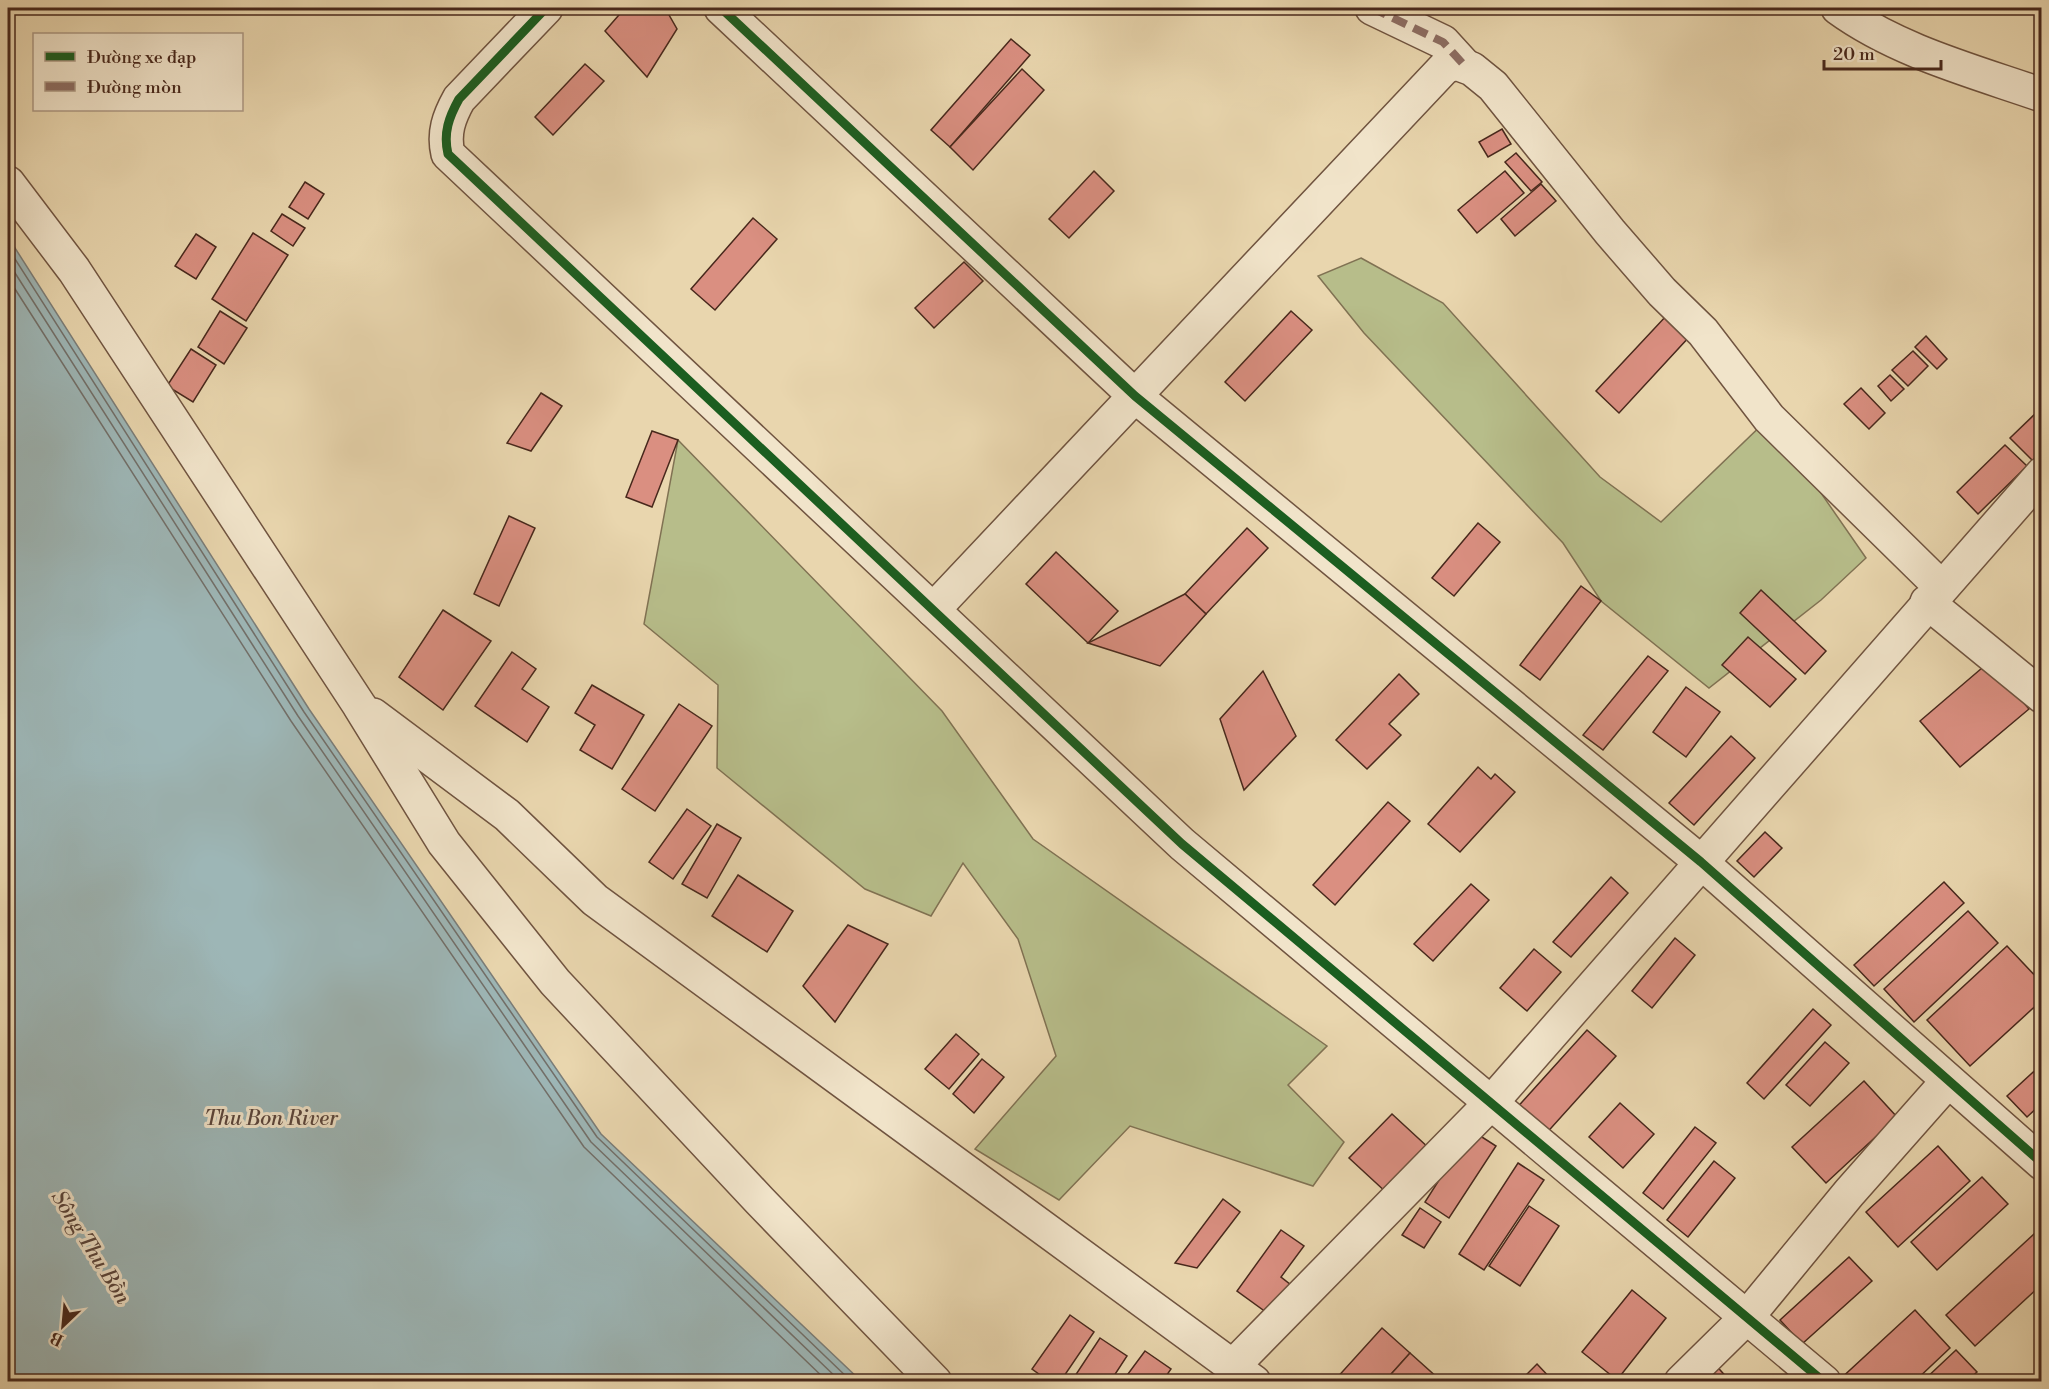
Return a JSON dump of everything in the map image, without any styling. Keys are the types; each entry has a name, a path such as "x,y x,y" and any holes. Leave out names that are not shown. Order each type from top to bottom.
{"street":[{"path":"546,8 459,99 446,129 448,154 1182,844 1824,1382"},
{"path":"721,8 1135,396 1701,862 2042,1163"},
{"path":"1372,8 1443,42 1464,64 1484,76 1617,240 1662,292 1703,332 1769,418 1934,594 2042,696"},
{"path":"1838,8 1864,27 1952,64 2042,95"},
{"path":"933,610 1444,67 1456,63 1464,64"},
{"path":"8,183 74,270 359,705 444,843 555,982 760,1201 935,1382"},
{"path":"359,705 507,815 595,900 1244,1373 1490,1104 1934,594 2042,474"},
{"path":"1681,1382 1747,1317 1849,1193 1948,1081"}],"green space":[{"path":"1361,258 1443,303 1600,477 1661,522 1769,418 1866,558 1821,600 1709,688 1601,601 1563,543 1364,333 1318,276"},
{"path":"678,440 942,711 1033,839 1327,1046 1288,1085 1344,1142 1313,1186 1130,1126 1059,1200 975,1149 1056,1056 1018,939 963,863 931,916 865,889 717,768 718,685 644,624"}],"water":[{"name":"Thu Bon River","path":"8,237 309,709 601,1134 861,1381 8,1381"}],"building":[{"path":"625,8 665,8 677,29 647,77 605,31"},
{"path":"1011,39 1030,55 950,147 931,130"},
{"path":"585,64 604,81 553,135 535,117"},
{"path":"1022,69 1044,90 973,170 950,147"},
{"path":"1502,129 1511,144 1488,157 1479,142"},
{"path":"1516,153 1542,182 1531,191 1505,162"},
{"path":"1094,171 1114,191 1069,238 1049,219"},
{"path":"1505,171 1524,193 1477,233 1458,210"},
{"path":"305,182 324,194 308,219 289,207"},
{"path":"1541,184 1556,201 1515,236 1501,219"},
{"path":"282,214 305,228 293,246 271,231"},
{"path":"753,218 777,239 715,310 691,289"},
{"path":"253,233 288,255 246,321 212,299"},
{"path":"196,234 216,247 196,279 175,266"},
{"path":"964,262 983,281 934,328 915,308"},
{"path":"220,311 247,328 224,364 198,347"},
{"path":"1291,311 1312,330 1245,401 1225,382"},
{"path":"1667,315 1690,336 1619,413 1596,391"},
{"path":"1926,336 1947,359 1937,369 1915,347"},
{"path":"191,349 216,365 193,402 167,386"},
{"path":"1913,351 1928,366 1908,386 1892,370"},
{"path":"1890,375 1904,389 1891,401 1878,386"},
{"path":"1861,388 1885,413 1869,429 1844,404"},
{"path":"541,393 562,406 531,451 507,443"},
{"path":"2037,412 2042,416 2042,452 2033,461 2010,438"},
{"path":"652,431 678,440 652,507 626,497"},
{"path":"2005,445 2027,466 1978,514 1957,492"},
{"path":"509,516 535,528 499,606 474,594"},
{"path":"1478,523 1500,542 1454,596 1432,578"},
{"path":"1247,528 1268,548 1206,614 1185,594"},
{"path":"1056,552 1118,611 1088,643 1026,584"},
{"path":"1581,586 1601,601 1540,680 1520,665"},
{"path":"1761,590 1826,651 1805,674 1740,613"},
{"path":"1185,594 1206,614 1160,666 1088,643"},
{"path":"443,610 491,641 443,710 399,677"},
{"path":"1748,637 1796,679 1770,707 1722,665"},
{"path":"512,652 536,669 522,689 549,707 527,742 475,706"},
{"path":"1648,656 1668,671 1603,750 1583,735"},
{"path":"1989,662 2029,709 1960,767 1920,721"},
{"path":"1263,671 1296,736 1244,790 1220,719"},
{"path":"1399,674 1419,694 1389,724 1401,735 1367,769 1336,740"},
{"path":"592,685 644,715 612,769 580,750 595,725 575,713"},
{"path":"1686,687 1720,712 1686,757 1653,732"},
{"path":"679,704 712,726 655,811 622,789"},
{"path":"1731,736 1755,758 1694,825 1669,803"},
{"path":"1478,767 1491,779 1495,774 1515,792 1460,852 1428,824"},
{"path":"1388,802 1410,821 1335,905 1313,885"},
{"path":"687,809 711,826 673,879 649,862"},
{"path":"717,824 741,838 707,898 682,884"},
{"path":"1765,832 1782,848 1754,877 1737,861"},
{"path":"738,875 793,911 767,952 712,916"},
{"path":"1611,877 1628,893 1571,957 1553,942"},
{"path":"1944,882 1964,903 1874,986 1854,965"},
{"path":"1471,884 1489,900 1433,961 1414,944"},
{"path":"1968,911 1998,943 1914,1022 1884,989"},
{"path":"848,925 888,944 835,1022 803,986"},
{"path":"1675,938 1695,955 1652,1008 1632,991"},
{"path":"2007,946 2042,983 2042,1000 1970,1066 1927,1020"},
{"path":"1534,949 1561,972 1527,1011 1500,988"},
{"path":"1813,1009 1831,1025 1764,1099 1747,1083"},
{"path":"1587,1030 1616,1056 1543,1137 1514,1111"},
{"path":"956,1034 979,1054 949,1089 925,1069"},
{"path":"1825,1042 1849,1063 1810,1106 1786,1085"},
{"path":"982,1059 1004,1077 974,1113 953,1094"},
{"path":"2042,1064 2042,1103 2027,1117 2007,1096"},
{"path":"1864,1081 1897,1117 1826,1183 1792,1147"},
{"path":"1620,1103 1654,1134 1623,1168 1589,1137"},
{"path":"1392,1114 1431,1150 1388,1194 1349,1158"},
{"path":"1695,1127 1716,1143 1663,1209 1643,1193"},
{"path":"1471,1130 1496,1146 1449,1218 1425,1202"},
{"path":"1938,1146 1970,1181 1898,1247 1866,1212"},
{"path":"1714,1161 1735,1178 1688,1237 1667,1220"},
{"path":"1518,1163 1544,1180 1484,1270 1459,1254"},
{"path":"1982,1177 2008,1204 1937,1270 1911,1242"},
{"path":"1223,1199 1240,1212 1197,1268 1175,1263"},
{"path":"1529,1206 1559,1226 1520,1286 1489,1266"},
{"path":"1420,1208 1441,1222 1424,1248 1402,1235"},
{"path":"1281,1230 1304,1246 1281,1277 1291,1285 1270,1315 1237,1291"},
{"path":"2035,1233 2042,1240 2042,1284 1975,1346 1946,1315"},
{"path":"1849,1257 1872,1281 1802,1344 1780,1320"},
{"path":"1632,1290 1666,1318 1617,1380 1582,1352"},
{"path":"1915,1310 1950,1348 1914,1382 1837,1382"},
{"path":"1070,1315 1094,1332 1060,1382 1050,1382 1032,1369"},
{"path":"1382,1328 1410,1353 1384,1382 1334,1381"},
{"path":"1100,1338 1127,1356 1110,1382 1071,1382"},
{"path":"1956,1350 1977,1372 1966,1382 1922,1382"},
{"path":"1145,1351 1171,1369 1162,1382 1122,1382"},
{"path":"1410,1353 1440,1380 1439,1382 1384,1382"},
{"path":"1711,1360 1731,1382 1688,1382"},
{"path":"1537,1364 1554,1382 1519,1382"}],"marked path":[{"path":"1372,8 1443,42 1464,65"}],"cycle path":[{"path":"546,8 459,99 448,125 446,139 448,154 1182,844 1824,1382"},
{"path":"721,8 1135,396 1701,862 2042,1163"}],"water label":[{"name":"Sông Thu Bồn","path":"91,1247"}]}
